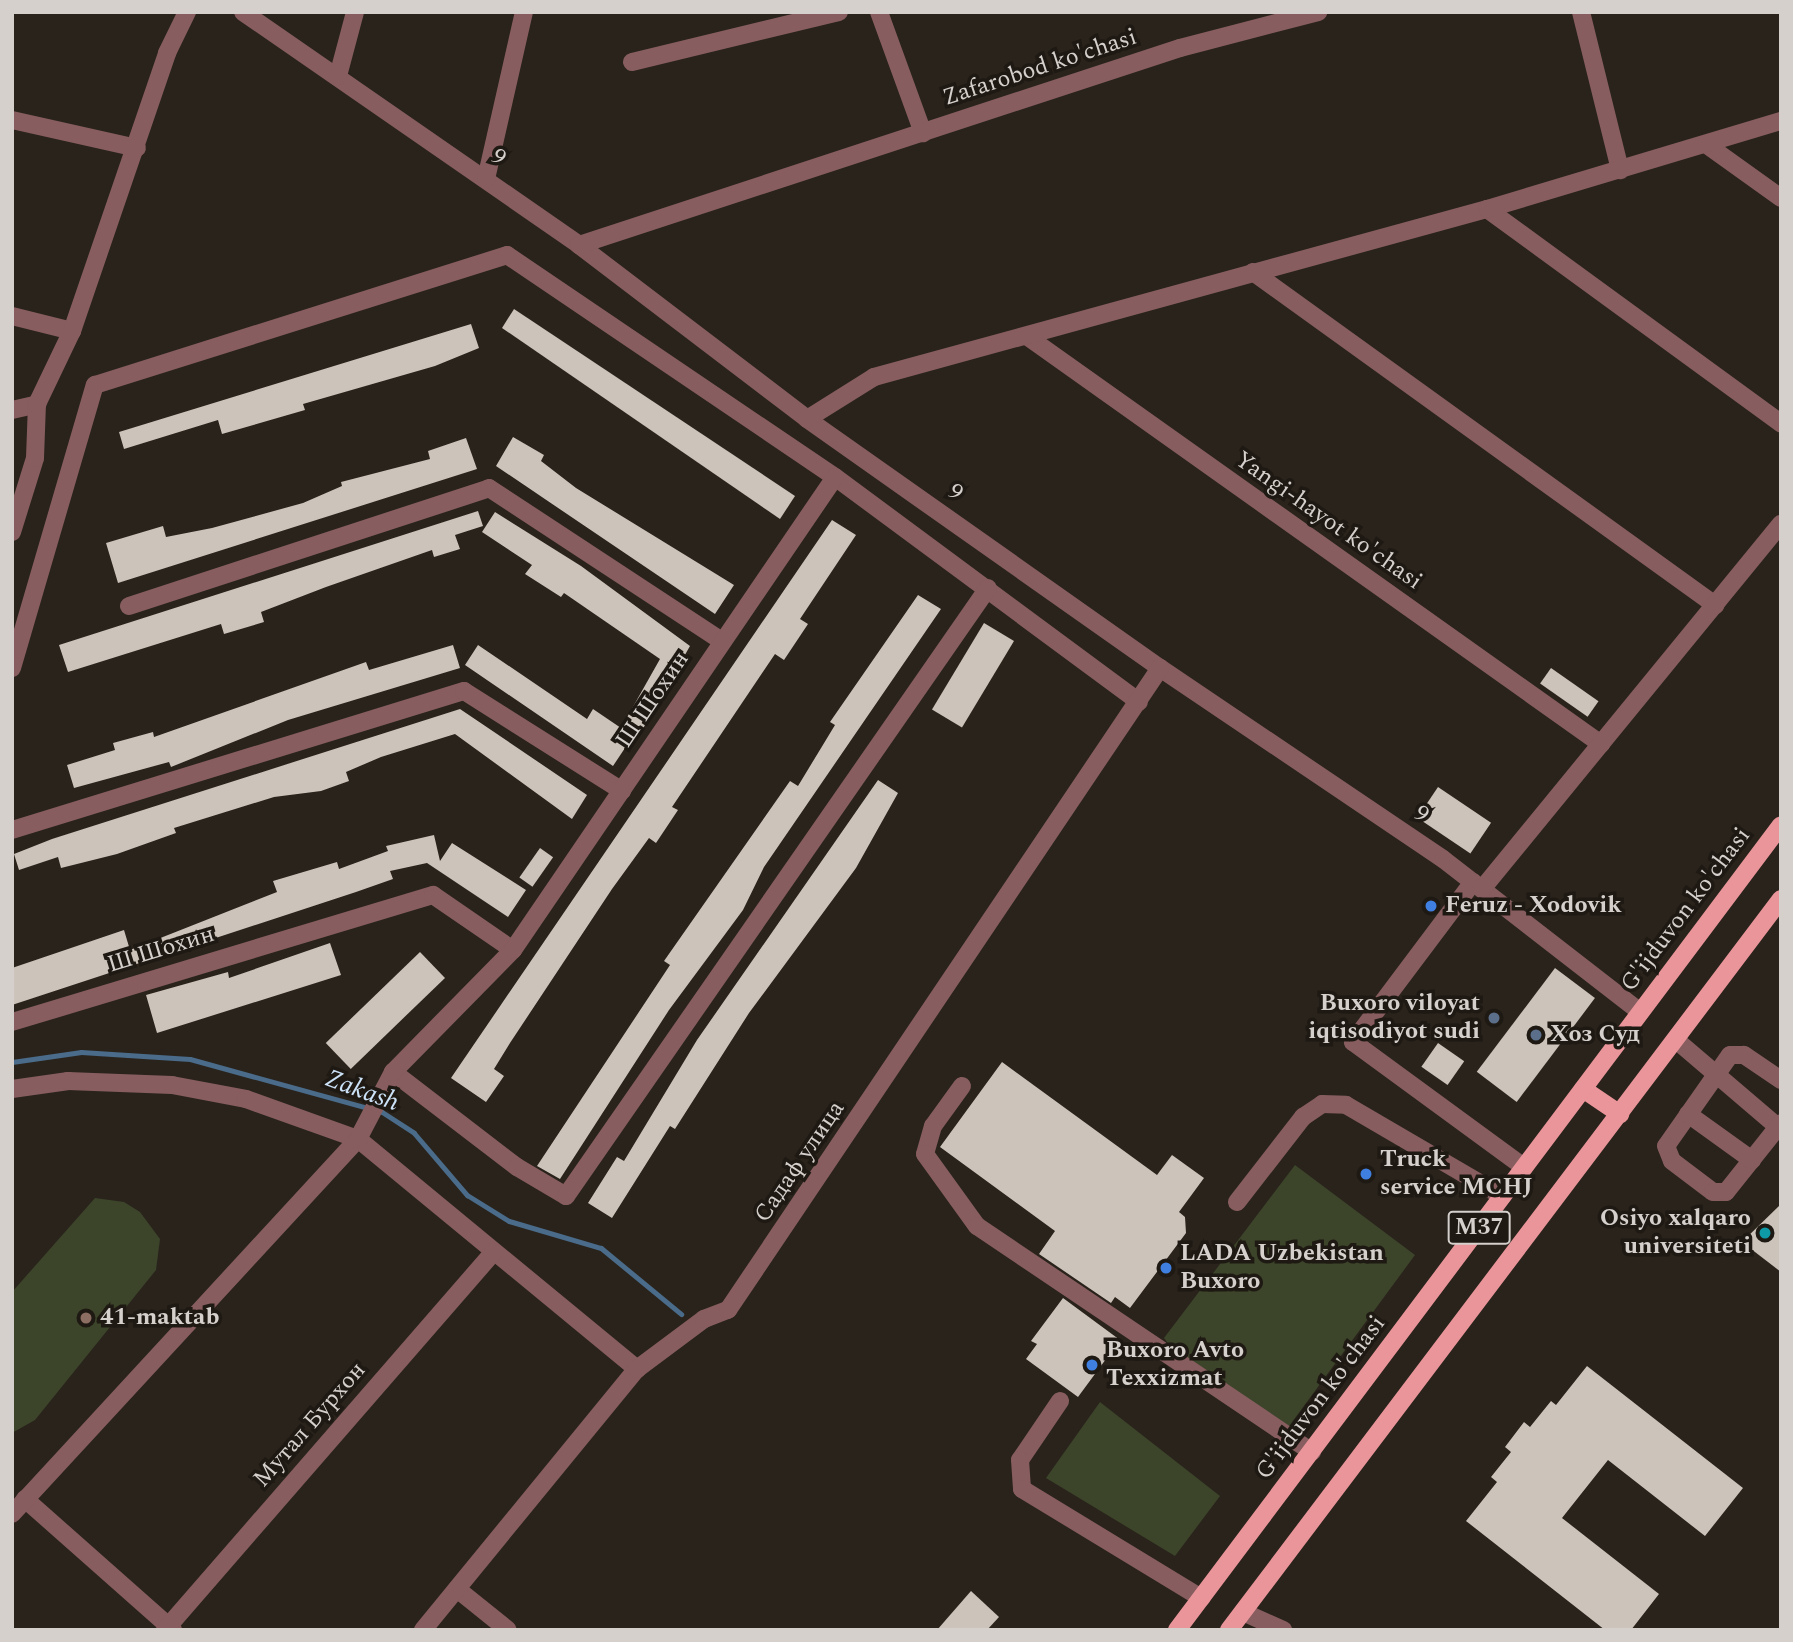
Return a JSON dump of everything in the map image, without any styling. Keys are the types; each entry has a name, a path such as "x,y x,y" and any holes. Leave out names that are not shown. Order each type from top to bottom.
{"main road":[{"name":"G'ijduvon ko'chasi","path":"1177,1630 1781,825"},
{"name":"M37","path":"1229,1630 1781,899"},
{"path":"1583,1089 1620,1114"}],"street":[{"path":"12,531 36,458 37,404 72,331 137,148 167,53 187,12"},
{"path":"338,76 355,12"},
{"path":"486,179 524,12"},
{"path":"632,62 839,12"},
{"path":"878,12 922,133"},
{"name":"Zafarobod ko'chasi","path":"579,245 859,151 922,133 1180,48 1318,12"},
{"path":"1580,12 1620,170"},
{"name":"9","path":"250,14 579,245 807,419 1160,668 1478,886 1640,1012"},
{"path":"12,120 137,148"},
{"path":"807,419 874,377 1028,337 1253,272 1487,209 1781,121"},
{"path":"1707,145 1781,198"},
{"path":"1487,209 1781,423"},
{"path":"12,668 95,385 506,255 835,477 1139,702"},
{"path":"1253,272 1715,605"},
{"path":"12,316 72,331"},
{"name":"Yangi-hayot ko'chasi","path":"1028,337 1601,744"},
{"path":"12,410 37,404"},
{"name":"Ш Шохин","path":"358,1139 393,1072 513,950 835,477"},
{"path":"129,606 489,488 722,641"},
{"path":"1524,1167 1353,1042 1478,886 1601,744 1781,524"},
{"path":"393,1072 517,1167 566,1196 988,588"},
{"name":"Садаф улица","path":"423,1630 637,1369 704,1319 728,1310 1160,668"},
{"path":"12,830 464,691 622,791"},
{"name":"Ш Шохин","path":"12,1022 433,895 513,950"},
{"path":"1676,1040 1716,1074 1779,1125 1726,1192 1713,1192 1672,1161 1665,1146 1716,1074 1730,1055 1744,1055 1781,1080"},
{"path":"12,1090 68,1081 172,1085 246,1099 358,1139 637,1369"},
{"path":"962,1086 933,1126 925,1154 977,1226 1312,1452"},
{"path":"1237,1202 1303,1117 1322,1104 1346,1105 1502,1196"},
{"path":"1688,1114 1752,1160"},
{"path":"12,1514 358,1139"},
{"name":"Мутал Бурхон","path":"169,1628 493,1252"},
{"path":"1060,1401 1020,1460 1022,1489 1201,1598"},
{"path":"25,1499 169,1628"},
{"path":"457,1590 508,1630"},
{"path":"1243,1612 1283,1630"}],"green space":[{"path":"1295,1165 1415,1255 1287,1429 1174,1351 1164,1338"},
{"path":"95,1198 124,1202 140,1212 160,1239 156,1270 35,1420 12,1433 12,1292"},
{"path":"1100,1402 1220,1496 1175,1556 1046,1478"}],"building":[{"path":"514,309 795,496 780,519 502,328"},
{"path":"471,324 479,348 435,366 303,404 305,410 222,434 218,420 124,449 119,432"},
{"path":"513,437 544,455 541,461 576,488 734,585 715,614 496,466"},
{"path":"466,438 477,469 118,583 106,543 163,526 166,537 212,528 303,503 342,486 341,482 430,459 428,451"},
{"path":"478,511 483,526 455,535 460,549 434,557 432,550 326,587 261,612 264,622 224,634 221,624 68,672 59,645"},
{"path":"495,512 581,566 690,646 641,732 637,730 613,766 465,665 478,645 587,719 593,709 621,728 660,659 564,593 561,597 525,574 532,565 482,532"},
{"path":"832,520 856,535 800,619 808,624 784,660 775,654 672,807 678,810 656,843 649,838 612,889 494,1069 504,1076 486,1102 451,1078"},
{"path":"918,595 941,609 764,867 743,910 669,1010 560,1179 537,1166 670,965 664,961 790,781 798,786 835,725 830,722"},
{"path":"984,623 1014,641 962,728 932,710"},
{"path":"453,645 460,668 288,720 171,767 169,762 74,788 67,765 115,750 113,743 153,732 154,737 366,662 369,670"},
{"path":"1551,668 1599,701 1588,717 1540,684"},
{"path":"460,709 587,795 572,819 455,734 381,757 346,772 349,781 321,791 274,797 174,828 176,833 117,854 61,868 58,857 19,870 14,854 52,839"},
{"path":"878,780 898,793 856,868 749,1013 675,1129 670,1126 612,1218 588,1203 617,1157 624,1161 697,1040"},
{"path":"1438,787 1491,823 1470,853 1417,818"},
{"path":"434,835 440,861 452,843 526,890 508,917 427,863 390,871 393,879 356,892 12,1005 12,968 124,930 130,950 277,892 273,881 337,862 339,869 388,851 386,846"},
{"path":"540,848 553,857 532,887 519,877"},
{"path":"330,943 341,975 157,1033 146,995 228,972 229,978"},
{"path":"420,952 445,978 351,1069 326,1043"},
{"name":"Хоз Суд","path":"1555,968 1595,998 1517,1102 1477,1072"},
{"path":"1438,1043 1464,1061 1448,1085 1421,1067"},
{"path":"1002,1062 1157,1175 1172,1155 1204,1178 1179,1212 1185,1217 1186,1233 1130,1308 1115,1297 1111,1303 1039,1254 1055,1231 940,1147"},
{"name":"Osiyo xalqaro universiteti","path":"1781,1204 1781,1272 1742,1242"},
{"path":"1063,1298 1120,1340 1078,1397 1026,1359 1037,1344 1031,1341"},
{"path":"1587,1366 1743,1488 1705,1536 1608,1460 1562,1518 1659,1594 1631,1630 1605,1630 1466,1521 1497,1482 1491,1477 1511,1452 1505,1447 1524,1422 1530,1427 1551,1401 1556,1405"},
{"path":"971,1591 999,1617 987,1630 937,1630"}],"waterway":[{"name":"Zakash","path":"12,1062 81,1052 190,1059 382,1112 414,1133 467,1195 509,1221 601,1248 681,1314"}],"place":[{"name":"Feruz - Xodovik","path":"1431,906"},
{"name":"Buxoro viloyat iqtisodiyot sudi","path":"1494,1018"},
{"name":"Хоз Суд","path":"1536,1035"},
{"name":"Truck service MCHJ","path":"1366,1174"},
{"name":"Osiyo xalqaro universiteti","path":"1765,1233"},
{"name":"LADA Uzbekistan Buxoro","path":"1166,1268"},
{"name":"41-maktab","path":"86,1318"},
{"name":"Buxoro Avto Texxizmat","path":"1092,1365"}]}
